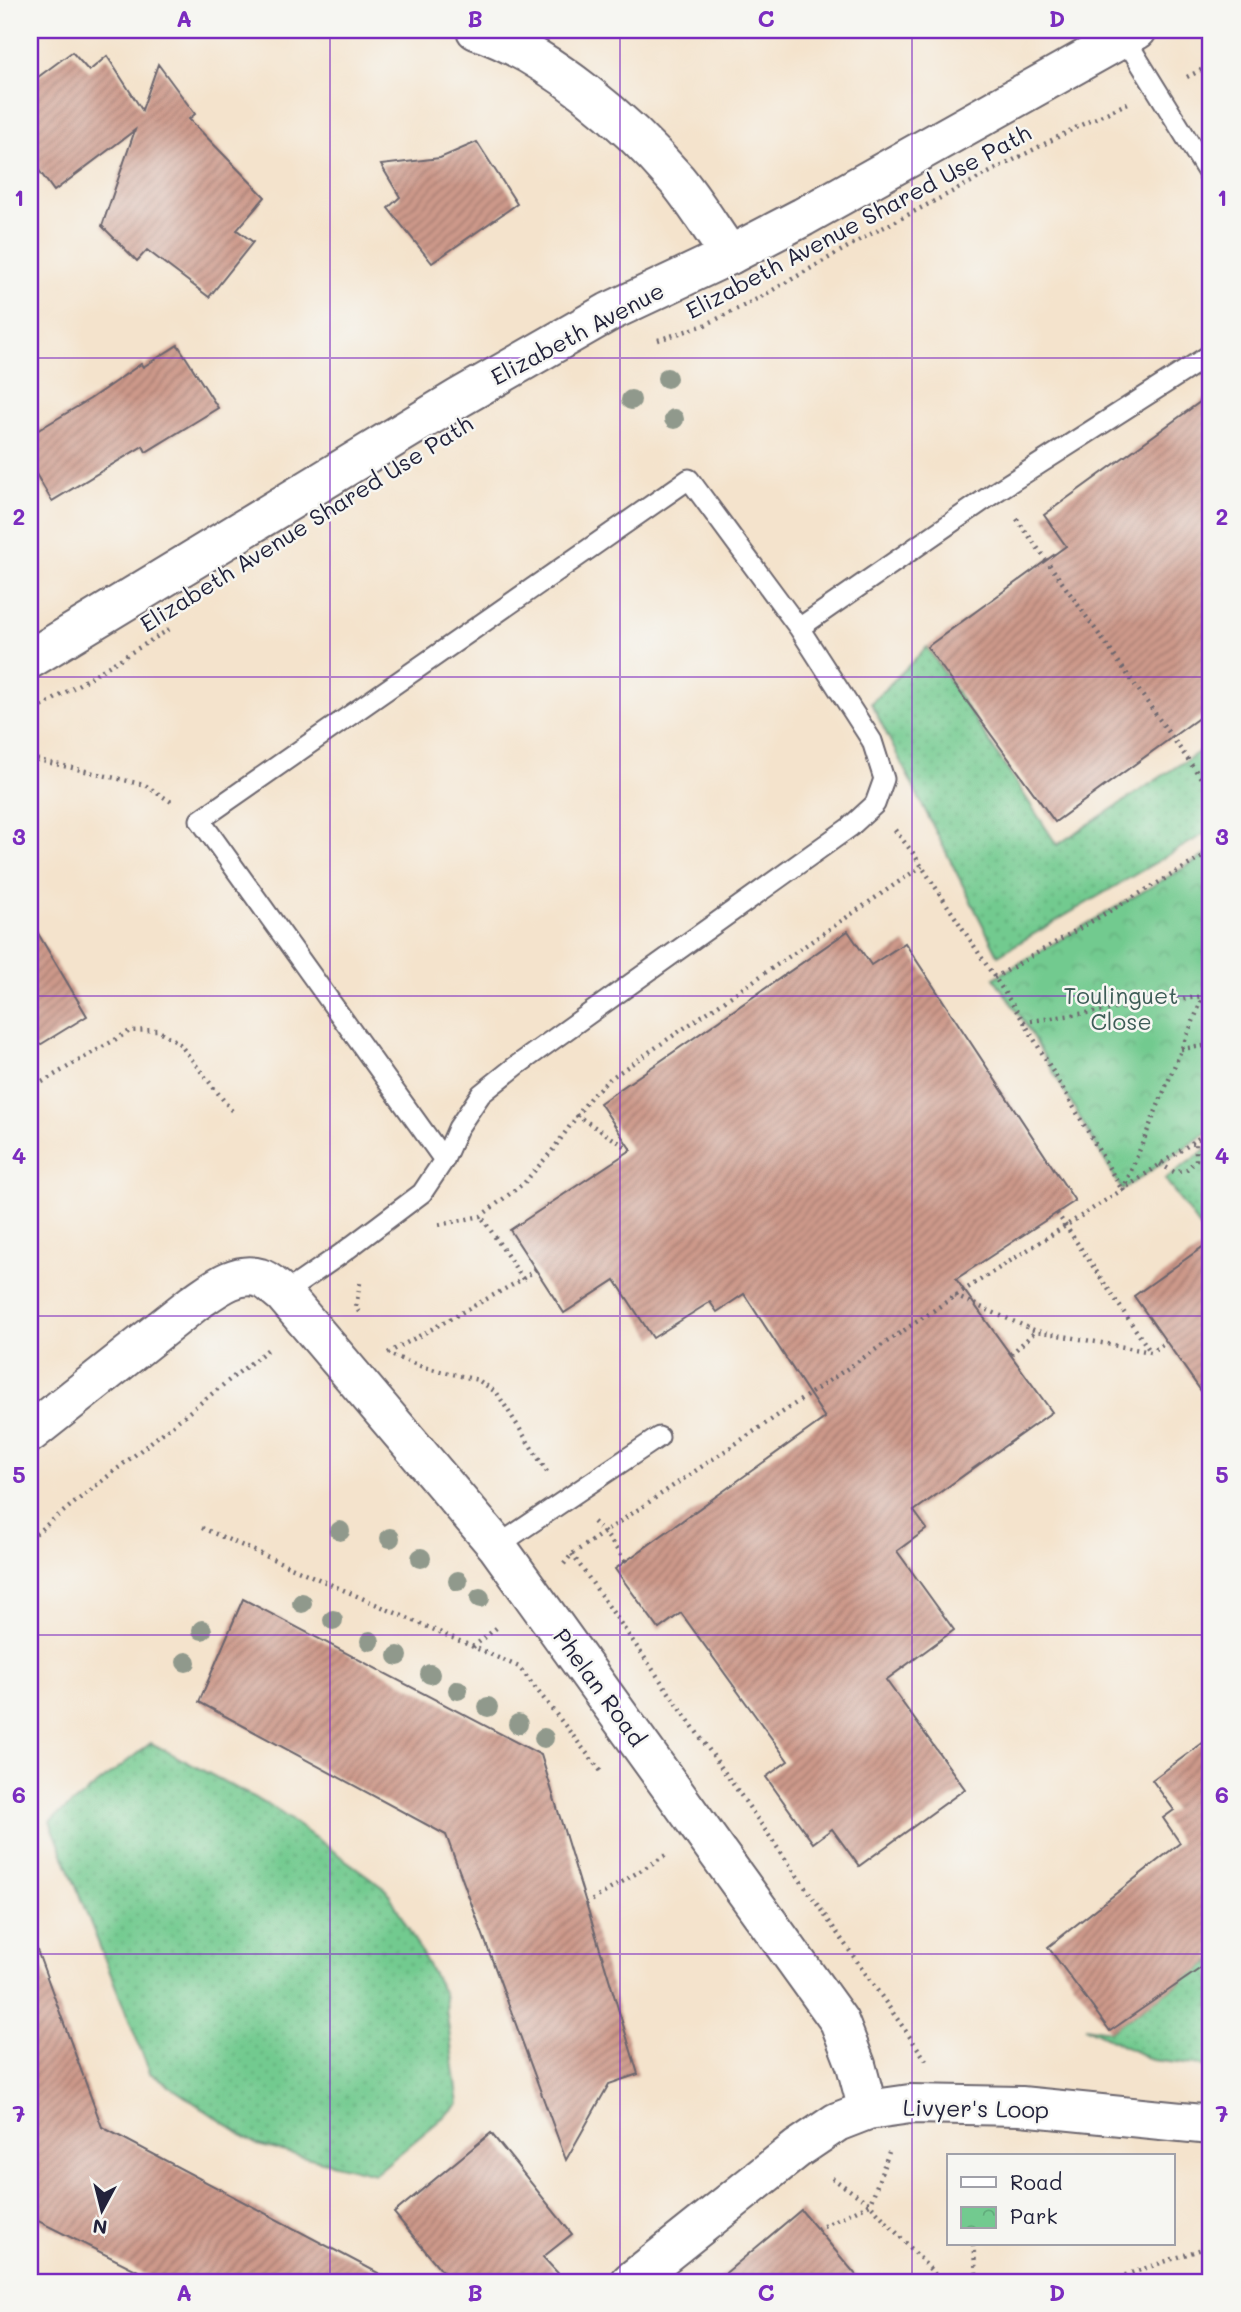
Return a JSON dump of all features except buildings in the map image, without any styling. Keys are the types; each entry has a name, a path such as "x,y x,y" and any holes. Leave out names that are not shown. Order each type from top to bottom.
{"street":[{"path":"476,30 556,70 627,127 678,181 730,255"},
{"name":"Elizabeth Avenue","path":"30,659 471,391 609,312 803,217 1130,34"},
{"path":"30,1433 220,1285 243,1276 261,1278 294,1306"},
{"name":"Phelan Road","path":"294,1306 497,1546 839,2021 856,2064 868,2110"},
{"name":"Livyer's Loop","path":"630,2282 797,2149 837,2122 868,2110 910,2104 956,2103 1021,2106 1211,2125"}],"lane":[{"path":"1130,34 1211,178"},
{"path":"799,628 997,491 1211,354"},
{"path":"294,1306 341,1254 422,1193 444,1160 458,1128 481,1094 527,1058 850,827 875,803 884,779 872,741 799,628 689,479 200,820 444,1160"},
{"path":"497,1546 659,1437"}],"path":[{"path":"1180,79 1211,65"},
{"name":"Elizabeth Avenue Shared Use Path","path":"656,341 705,325 759,298 867,236 1127,103"},
{"path":"997,491 1211,792"},
{"name":"Elizabeth Avenue Shared Use Path","path":"30,714 176,625"},
{"path":"30,758 145,785 200,820"},
{"path":"875,803 922,866 1024,1022 1122,1190"},
{"path":"994,978 1211,852"},
{"path":"430,1226 481,1216 524,1183 552,1151 592,1095 611,1077 922,866"},
{"path":"1122,1190 1211,978"},
{"path":"1203,996 1211,989"},
{"path":"1024,1022 1211,995"},
{"path":"30,1089 130,1031 158,1030 178,1042 232,1111"},
{"path":"1181,1049 1211,1045"},
{"path":"576,1115 631,1150"},
{"path":"535,1597 572,1554 955,1297 1211,1130"},
{"path":"1160,1164 1174,1172 1187,1169 1196,1160 1196,1140"},
{"path":"1057,1213 1151,1352"},
{"path":"481,1216 523,1279"},
{"path":"386,1354 523,1279 536,1269"},
{"path":"30,1538 294,1306 361,1281 356,1307 360,1315"},
{"path":"955,1297 1036,1331 1151,1352 1166,1342"},
{"path":"1011,1354 1036,1331"},
{"path":"379,1346 386,1354 424,1367 478,1380 497,1393 555,1484 605,1533 625,1562"},
{"path":"202,1528 519,1667"},
{"path":"572,1554 956,2103"},
{"path":"586,1904 667,1854"},
{"path":"817,2229 870,2204 891,2147"},
{"path":"797,2149 870,2204 942,2282"},
{"path":"973,2246 977,2282"},
{"path":"1105,2282 1211,2246"},
{"path":"30,2271 40,2282"}],"green space":[{"path":"927,647 1057,845 1211,744 1211,830 998,955 871,703"},
{"name":"Toulinguet Close","path":"1211,852 1211,1130 1122,1190 1024,1022 994,978"},
{"path":"1211,1146 1211,1241 1210,1242 1165,1179"},
{"path":"151,1743 274,1808 387,1890 444,1994 459,2104 375,2174 257,2145 150,2073 50,1821"},
{"path":"1211,1961 1211,2067 1152,2060 1085,2027 1110,2031"}]}
